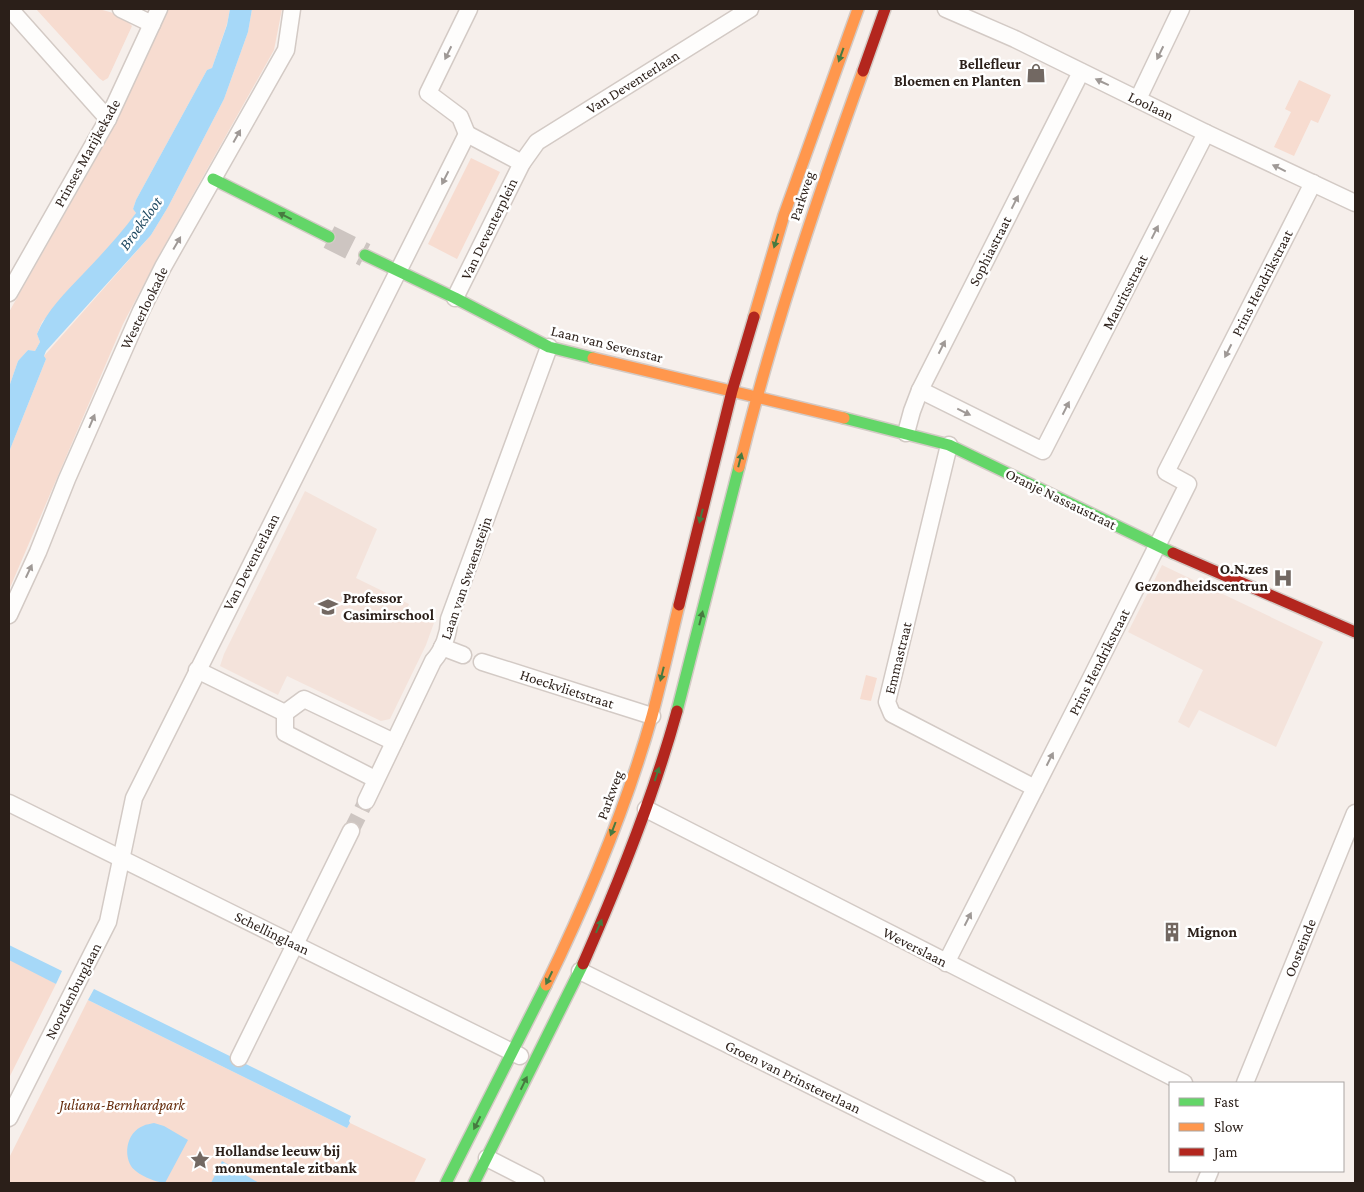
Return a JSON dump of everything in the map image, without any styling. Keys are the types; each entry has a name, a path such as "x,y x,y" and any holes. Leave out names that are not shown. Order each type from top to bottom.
{"street":[{"path":"10,9 108,119"},
{"path":"121,9 155,16"},
{"name":"Westerlookade","path":"9,615 38,552 67,479 141,311 163,267 286,50 292,9"},
{"path":"364,255 397,272 467,134 460,116 428,93 469,9"},
{"name":"Van Deventerlaan","path":"522,162 537,142 750,9"},
{"name":"Parkweg","path":"446,1183 559,958 615,826 652,716 732,390 784,215 858,9"},
{"name":"Parkweg","path":"474,1183 580,970 615,891 646,810 688,671 756,396 821,186 885,9"},
{"name":"Loolaan","path":"946,9 1015,39 1206,133 1355,203"},
{"path":"1138,99 1181,9"},
{"name":"Prinses Marijkekade","path":"9,293 108,119 155,16"},
{"name":"Sophiastraat","path":"906,433 920,390 1081,72"},
{"name":"Mauritsstraat","path":"920,390 1043,451 1206,133"},
{"name":"Van Deventerplein","path":"397,272 455,298 522,162 467,134"},
{"path":"213,179 329,237"},
{"name":"Prins Hendrikstraat","path":"946,963 1188,484 1166,472 1313,182"},
{"name":"Van Deventerlaan","path":"121,858 134,798 397,272"},
{"name":"Laan van Sevenstar","path":"455,298 549,347 732,390"},
{"name":"Laan van Swaensteijn","path":"366,801 433,661 442,647 449,628 449,619 549,347"},
{"path":"732,390 756,396"},
{"name":"Oranje Nassaustraat","path":"756,396 949,445 1157,546 1355,632"},
{"name":"Emmastraat","path":"949,445 887,702 892,714 1035,788"},
{"path":"442,647 463,655"},
{"name":"Hoeckvlietstraat","path":"482,662 652,716"},
{"path":"197,670 285,713"},
{"path":"285,713 304,699 394,742"},
{"path":"285,713 285,733 375,779"},
{"name":"Schellinglaan","path":"9,803 534,1063"},
{"name":"Weverslaan","path":"646,810 1182,1082"},
{"name":"Oosteinde","path":"1245,1082 1355,813"},
{"path":"239,1058 351,831"},
{"name":"Noordenburglaan","path":"9,1118 108,922 121,858"},
{"name":"Groen van Prinstererlaan","path":"580,970 1006,1183"},
{"path":"487,1158 536,1183"}],"shaded area":[{"name":"Professor Casimirschool","path":"305,491 377,529 356,578 409,604 407,610 435,620 426,645 390,719 381,721 287,676 278,695 220,666 224,654"},
{"path":"1162,565 1323,642 1276,747 1199,710 1189,728 1178,722 1203,670 1128,632"}],"green space":[{"path":"87,8 100,10 123,18 132,26 108,78 103,81 99,78 36,9"},
{"path":"168,9 230,9 227,24 212,68 207,70 136,200 133,209 136,213 122,233 42,322 37,334 40,342 35,351 28,350 18,361 9,387 9,312 110,134"},
{"path":"252,9 282,9 274,50 158,257 123,324 9,590 9,452 46,359 44,356 151,235 168,207 224,99 248,32"},
{"path":"1299,80 1331,95 1318,123 1311,120 1294,156 1274,147 1291,112 1285,109"},
{"path":"471,158 500,172 457,259 428,244"},
{"path":"866,675 877,678 871,701 860,699"},
{"path":"9,957 56,984 9,1078"},
{"name":"Juliana-Bernhardpark","path":"88,1000 347,1128 350,1123 426,1159 414,1183 9,1183 9,1158"}],"water":[{"name":"Broeksloot","path":"230,9 252,9 248,32 224,99 168,207 151,235 46,351 44,356 46,359 9,452 9,387 18,361 28,350 35,351 40,342 37,334 51,309 111,244 136,213 133,209 136,200 207,70 212,68 227,25"},
{"path":"9,945 62,971 56,984 9,960"},
{"path":"94,989 351,1116 350,1123 347,1128 88,1000"},
{"path":"154,1123 164,1126 188,1140 165,1183 151,1180 137,1172 131,1166 127,1155 128,1143 134,1133 144,1125"},
{"path":"222,1161 259,1183 211,1183"}],"tunnel":[{"path":"329,237 365,255"},
{"path":"351,831 366,801"}],"traffic: fast":[{"path":"213,179 329,237"},
{"path":"365,255 455,298 549,347 593,358"},
{"path":"844,418 949,445 1173,553"},
{"path":"677,711 739,467"},
{"path":"474,1183 583,964"},
{"path":"446,1183 546,985"}],"traffic: slow":[{"path":"754,317 784,215 858,9"},
{"path":"739,467 780,317 828,169 863,71"},
{"path":"593,358 844,418"},
{"path":"546,985 577,920 605,853 630,785 652,716 679,605"}],"traffic: jam":[{"path":"863,71 885,9"},
{"path":"679,605 732,391 754,317"},
{"path":"1173,553 1355,632"},
{"path":"583,964 634,839 657,776 677,711"}],"place":[{"name":"Bellefleur Bloemen en Planten","path":"1036,73"},
{"name":"O.N.zes Gezondheidscentrun","path":"1283,578"},
{"name":"Professor Casimirschool","path":"328,607"},
{"name":"Mignon","path":"1172,932"},
{"name":"Hollandse leeuw bij monumentale zitbank","path":"200,1160"}]}
